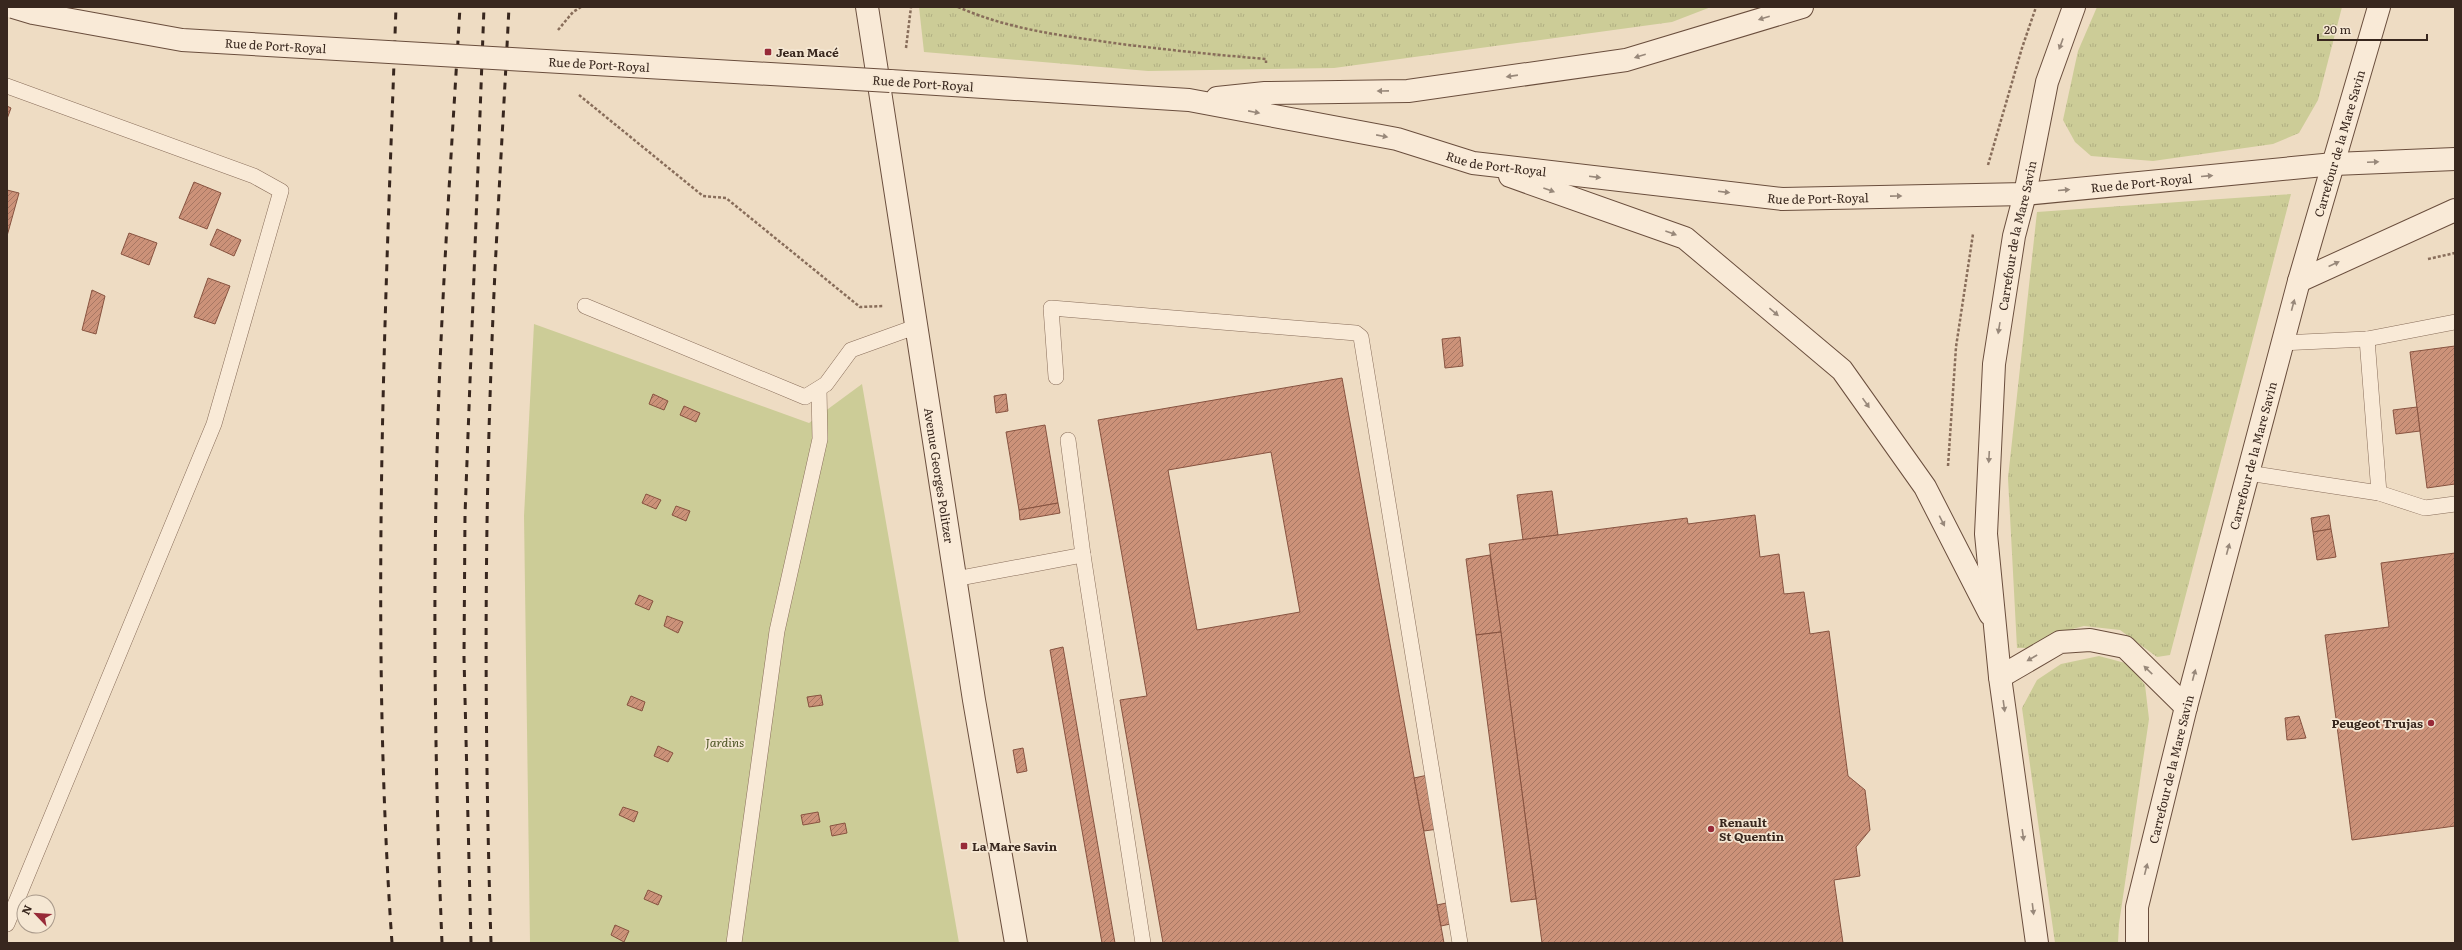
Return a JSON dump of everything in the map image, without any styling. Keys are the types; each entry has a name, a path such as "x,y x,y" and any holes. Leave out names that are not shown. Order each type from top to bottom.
{"main road":[{"name":"Rue de Port-Royal","path":"13,7 32,13 182,40 1189,100 1397,139 1473,162 1782,199 2025,194 2334,164 2455,159"},
{"name":"Avenue Georges Politzer","path":"867,7 955,580 1016,943"},
{"name":"Rue de Port-Royal","path":"1189,100 1266,93 1408,90 1626,60 1802,7"},
{"name":"Carrefour de la Mare Savin","path":"2037,943 2000,678 1986,534 1994,364 2014,236 2025,194 2047,82 2074,7"},
{"name":"Carrefour de la Mare Savin","path":"2137,943 2137,907 2186,707 2299,281 2379,7"},
{"path":"1473,162 1685,238 1842,370 1924,487 1996,626"},
{"path":"2299,281 2455,210"},
{"path":"2000,678 2060,642 2090,640 2125,647 2186,707"}],"lane":[{"path":"7,86 254,176 281,191 214,424 7,924"},
{"path":"586,306 805,397 826,384 851,350 915,327"},
{"path":"1056,377 1051,308 1356,333 1361,337 1460,943"},
{"path":"2283,342 2367,339 2455,322"},
{"path":"2367,339 2379,493"},
{"path":"734,943 777,631 820,439 819,389"},
{"path":"1068,440 1083,555 1143,943"},
{"path":"2248,473 2379,493 2425,508 2455,504"},
{"path":"955,580 1083,555"}],"path":[{"path":"558,28 581,7"},
{"path":"906,52 911,7"},
{"path":"958,7 984,18 1057,36 1192,54 1266,59 1266,93"},
{"path":"1987,169 2022,48 2036,7"},
{"path":"570,63 570,87 703,196 726,198 860,307 912,304"},
{"path":"1947,474 1956,348 1973,234"},
{"path":"2428,259 2455,253"}],"green space":[{"path":"919,7 1711,7 1672,22 1334,68 1148,71 924,52"},
{"path":"2097,7 2342,7 2318,100 2299,133 2273,144 2153,161 2091,156 2075,142 2063,120 2078,51"},
{"path":"2291,194 2170,655 2157,657 2120,630 2084,626 2049,635 2032,648 2017,648 2008,478 2037,212"},
{"name":"Jardins","path":"534,324 809,423 862,384 959,943 530,943 524,516"},
{"path":"2099,656 2129,664 2145,685 2149,719 2119,924 2118,943 2055,943 2022,708 2037,680 2061,664"}],"building":[{"path":"7,106 11,108 7,119"},
{"path":"194,182 221,193 207,229 179,218"},
{"path":"7,190 19,193 7,236"},
{"path":"217,229 241,240 234,256 210,245"},
{"path":"129,233 157,243 149,265 121,254"},
{"path":"208,278 230,286 215,324 194,317"},
{"path":"92,290 105,296 96,334 82,330"},
{"path":"1460,337 1463,366 1445,368 1442,339"},
{"path":"2455,346 2455,484 2427,488 2410,352"},
{"path":"1342,378 1444,943 1163,943 1120,700 1147,696 1098,420","holes":["1271,452 1300,612 1197,630 1168,470"]},
{"path":"653,394 668,401 664,410 649,404"},
{"path":"1006,394 1008,411 996,413 994,396"},
{"path":"684,406 700,413 696,422 680,415"},
{"path":"2417,407 2420,431 2396,434 2393,410"},
{"path":"1045,425 1058,503 1019,510 1006,432"},
{"path":"1552,491 1558,535 1523,540 1517,495"},
{"path":"646,494 661,500 656,509 642,503"},
{"path":"1058,503 1060,513 1020,520 1019,510"},
{"path":"676,506 690,511 686,521 672,515"},
{"path":"1755,515 1760,557 1779,554 1784,594 1804,592 1810,634 1829,631 1848,776 1865,790 1870,830 1856,847 1860,876 1834,880 1843,943 1542,943 1489,544 1687,518 1688,524"},
{"path":"2329,515 2331,529 2313,532 2311,518"},
{"path":"2331,529 2336,557 2317,560 2313,532"},
{"path":"2455,553 2455,826 2352,840 2325,635 2389,627 2381,563"},
{"path":"1490,555 1501,632 1476,635 1466,559"},
{"path":"639,595 653,601 649,610 635,604"},
{"path":"667,616 683,622 678,633 664,626"},
{"path":"1501,632 1536,899 1511,902 1476,635"},
{"path":"1063,647 1115,943 1102,943 1050,650"},
{"path":"821,695 823,705 809,707 807,697"},
{"path":"631,696 645,702 642,711 627,705"},
{"path":"2299,716 2306,738 2287,740 2285,718"},
{"path":"658,746 673,753 668,762 654,756"},
{"path":"1023,748 1027,771 1017,773 1013,750"},
{"path":"1428,775 1438,829 1424,831 1414,778"},
{"path":"623,807 638,812 634,822 619,815"},
{"path":"818,812 820,822 803,825 801,815"},
{"path":"845,823 847,833 832,836 830,826"},
{"path":"648,890 662,896 658,905 644,899"},
{"path":"1451,902 1455,923 1441,926 1437,905"},
{"path":"615,925 629,931 624,942 611,935"}],"railway":[{"path":"392,943 385,826 381,592 384,358 396,7"},
{"path":"442,943 437,799 435,654 437,436 442,319 460,7"},
{"path":"471,943 464,657 465,515 484,7"},
{"path":"491,943 487,800 487,512 493,324 509,7"}],"place":[{"name":"Jean Macé","path":"768,52"},
{"name":"Peugeot Trujas","path":"2431,723"},
{"name":"Renault St Quentin","path":"1711,829"},
{"name":"La Mare Savin","path":"964,846"}]}
